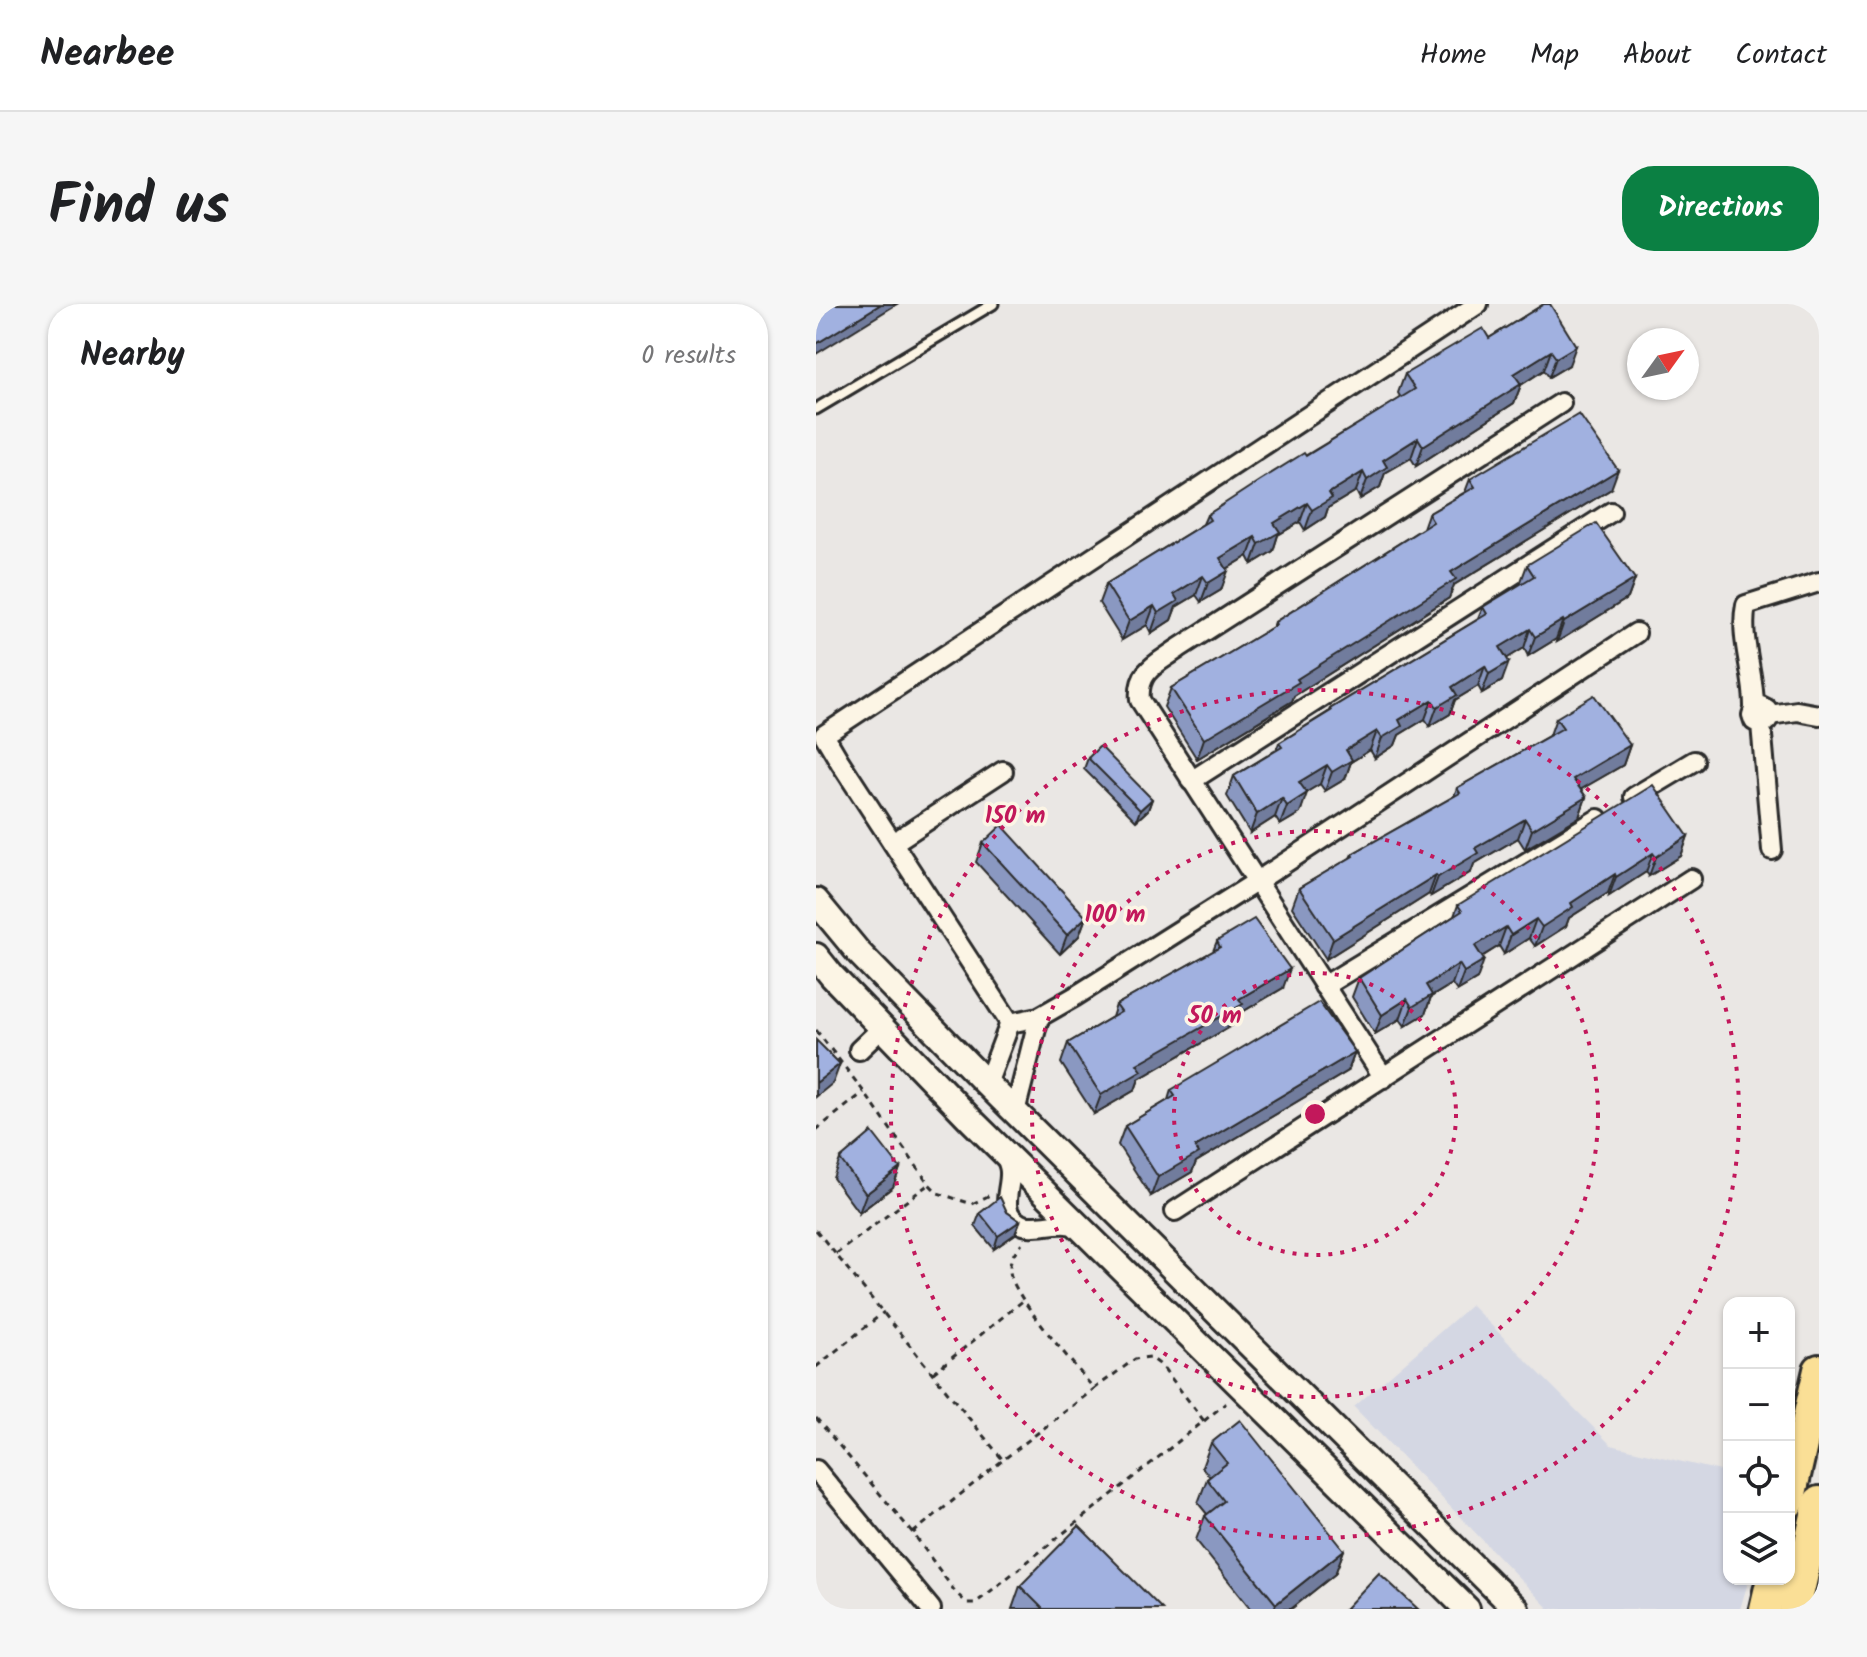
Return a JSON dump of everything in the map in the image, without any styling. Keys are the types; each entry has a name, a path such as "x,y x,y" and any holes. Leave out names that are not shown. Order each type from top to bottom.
{"main road":[{"path":"1795,1476 1819,1370"},
{"path":"1795,1609 1819,1502"},
{"path":"1765,1609 1771,1585"}],"street":[{"path":"1010,1023 893,843 820,738 1478,304"},
{"path":"1384,1078 1140,700 1138,684 1146,672 1179,648 1561,403"},
{"path":"1191,781 1611,512"},
{"path":"1772,850 1762,716 1743,620 1746,605 1819,582"},
{"path":"1010,1023 1039,1017 1256,882 1636,633"},
{"path":"1762,716 1797,711 1819,715"},
{"path":"1324,986 1694,761"},
{"path":"893,843 1003,771"},
{"path":"1175,1211 1691,879"},
{"path":"816,901 859,953 987,1084 1516,1609"},
{"path":"816,956 882,1028 1004,1151 1467,1609"},
{"path":"1015,1112 1039,1017"},
{"path":"987,1084 1010,1023"},
{"path":"859,1050 882,1028"},
{"path":"1004,1151 1010,1174 1006,1191 1013,1222 1032,1227 1065,1222 1080,1227"},
{"path":"816,1470 931,1609"}],"lane":[{"path":"816,409 993,304"}],"path":[{"path":"816,1030 938,1193 972,1204 992,1194"},
{"path":"816,1130 864,1092"},
{"path":"835,1254 929,1184"},
{"path":"1013,1222 1012,1280 1024,1300 1094,1389"},
{"path":"816,1230 1003,1460"},
{"path":"933,1373 1024,1300"},
{"path":"816,1367 884,1312"},
{"path":"913,1533 1135,1359 1150,1357 1162,1366 1204,1421"},
{"path":"816,1418 913,1533 956,1593 967,1603 975,1603 1243,1388"}],"shaded area":[{"path":"1471,1305 1611,1445 1723,1472 1723,1585 1747,1585 1740,1609 1549,1609 1354,1407"}],"building":[{"path":"816,304 881,304 816,344"},
{"path":"1544,304 1550,304 1576,346 1556,358 1551,351 1514,374 1521,384 1423,446 1418,438 1383,460 1387,467 1367,480 1363,472 1329,493 1332,498 1312,510 1307,503 1274,523 1280,532 1259,544 1255,537 1220,558 1228,571 1208,583 1203,576 1174,594 1178,601 1158,613 1154,606 1129,621 1106,584 1210,520 1207,515 1259,481 1415,389 1405,374 1483,328 1489,338"},
{"path":"1579,414 1618,470 1451,572 1456,579 1297,679 1299,682 1204,739 1171,688 1276,625 1275,622 1433,522 1428,514 1475,487 1470,479"},
{"path":"1596,523 1635,579 1535,637 1530,629 1500,647 1509,662 1489,674 1485,666 1452,687 1457,695 1437,707 1432,700 1399,720 1402,726 1382,738 1377,731 1346,750 1352,760 1332,772 1327,765 1299,782 1307,793 1287,806 1282,798 1257,814 1234,776 1282,747 1279,743 1330,709 1487,614 1483,607 1534,576 1527,565"},
{"path":"1594,695 1630,745 1573,779 1586,797 1532,830 1525,819 1475,848 1478,853 1438,877 1436,875 1333,939 1299,888 1460,793 1457,788 1563,728 1556,718"},
{"path":"1100,746 1152,799 1140,810 1088,758"},
{"path":"1653,785 1688,836 1656,857 1653,853 1616,877 1615,874 1542,927 1536,919 1511,935 1506,927 1475,946 1484,960 1464,972 1459,964 1426,985 1432,995 1412,1007 1407,999 1382,1015 1359,978 1462,911 1458,905"},
{"path":"1002,825 1086,917 1067,935 983,843"},
{"path":"1254,919 1290,969 1239,999 1243,1004 1137,1064 1142,1071 1101,1095 1068,1043 1121,1012 1116,1005 1220,947 1217,941"},
{"path":"1319,1002 1355,1052 1195,1147 1199,1153 1158,1177 1125,1126 1175,1096 1171,1090"},
{"path":"816,1040 840,1064 816,1083"},
{"path":"872,1132 900,1168 866,1194 840,1159"},
{"path":"1000,1197 1007,1212 1020,1221 998,1236 980,1213"},
{"path":"1240,1420 1344,1550 1276,1604 1205,1516 1224,1501 1207,1479 1227,1463 1211,1443"},
{"path":"1079,1526 1162,1609 1043,1609 1020,1586"},
{"path":"1379,1573 1418,1609 1345,1609"}]}
